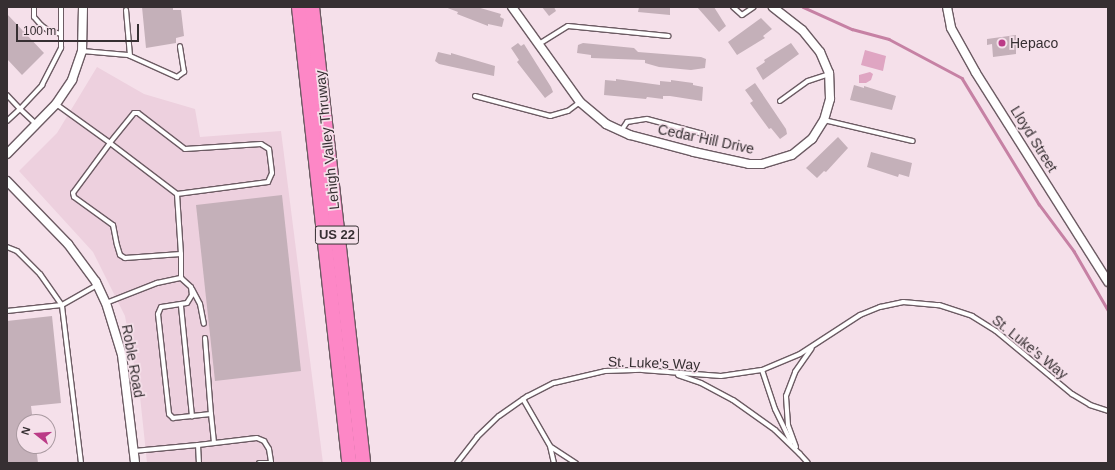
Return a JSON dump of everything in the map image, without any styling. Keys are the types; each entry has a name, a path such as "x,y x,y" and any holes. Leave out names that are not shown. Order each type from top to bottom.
{"highway":[{"name":"Lehigh Valley Thruway","path":"299,7 350,463"},
{"name":"Lehigh Valley Thruway","path":"312,7 363,463"}],"street":[{"path":"7,154 56,104 72,80 82,51 83,7"},
{"name":"Cedar Hill Drive","path":"512,7 580,102 600,120 621,132 694,152 749,164 762,164 782,160 802,148 812,139 824,120 830,100 829,74 822,56 812,40 773,7"},
{"name":"Lloyd Street","path":"947,7 950,28 976,73 1108,282"},
{"name":"Roble Road","path":"7,181 68,244 97,284 106,303 122,355 135,463"}],"lane":[{"path":"34,7 34,17 41,25 49,31 62,34"},
{"path":"7,121 42,85 61,48 61,7"},
{"path":"733,7 742,15 754,7"},
{"path":"126,10 130,56"},
{"path":"539,44 568,26 669,36"},
{"path":"82,51 130,56 177,77 184,72 180,46"},
{"path":"780,101 808,81 829,74"},
{"path":"7,95 37,125"},
{"path":"475,96 550,116 568,111 580,102"},
{"path":"56,104 110,143 177,194 268,182 272,173 269,149 261,144 185,149 138,113 134,113 110,143 73,193 74,197 113,225 120,255 125,258 181,254"},
{"path":"621,132 627,122 647,119 703,134"},
{"path":"824,120 913,141"},
{"path":"177,194 181,278 191,287 200,304 204,324"},
{"path":"7,247 17,250 31,265 62,305 81,463"},
{"path":"106,303 157,283 181,278"},
{"path":"7,311 62,305 97,284"},
{"path":"191,287 190,300 181,306 161,308 158,314 169,414 173,418 212,414"},
{"name":"St. Luke's Way","path":"457,463 485,429 523,400 545,387 586,374 613,370 658,371 721,376 762,370 790,359 822,340 854,318 886,305 909,302 944,306 982,321 1069,392 1090,405 1108,411"},
{"path":"181,306 192,416"},
{"path":"205,338 214,443"},
{"path":"800,454 789,430 786,396 800,364 822,340"},
{"path":"762,370 784,428 800,454"},
{"path":"658,371 697,381 733,400 776,430 808,463"},
{"path":"523,400 550,446 554,463"},
{"path":"134,451 257,438 264,441 269,449 271,462 259,463"},
{"path":"198,445 199,463"},
{"path":"550,446 561,456 576,463"}],"shaded area":[{"path":"865,50 886,56 883,71 861,65"},
{"path":"97,67 144,94 195,109 200,137 281,131 323,463 147,463 140,396 125,316 93,252 19,171 57,133"},
{"path":"870,72 873,74 871,80 866,83 859,83 859,75"}],"building":[{"path":"142,7 173,7 173,10 181,10 184,36 176,38 176,43 146,48"},
{"path":"445,7 477,7 501,14 500,17 504,19 502,27 488,24 488,26 457,14 458,12"},
{"path":"542,7 554,7 556,11 549,16"},
{"path":"639,7 670,7 670,15 638,12"},
{"path":"697,7 714,7 726,26 719,32"},
{"path":"7,14 44,53 22,75 7,59"},
{"path":"761,18 772,29 763,36 765,38 737,55 728,42"},
{"name":"Hepaco","path":"1016,35 1016,54 993,57 992,44 987,45 987,39"},
{"path":"518,43 521,46 524,44 551,87 553,92 545,98 517,62 519,60 511,48"},
{"path":"583,43 634,48 638,52 701,57 706,59 705,68 691,70 659,67 645,63 645,60 591,58 591,55 577,53 578,45"},
{"path":"791,43 799,54 763,80 756,68 765,62 764,60"},
{"path":"438,52 451,55 451,53 495,66 494,76 439,64 435,61"},
{"path":"616,79 660,85 660,81 671,82 671,80 693,83 693,85 703,87 702,101 670,96 663,96 663,99 647,97 646,99 604,95 605,80 616,81"},
{"path":"755,83 786,129 787,134 780,139 771,128 769,129 750,103 753,101 745,90"},
{"path":"854,85 864,88 864,86 896,96 892,110 850,100"},
{"path":"838,137 848,148 826,172 824,171 817,178 806,168"},
{"path":"871,152 912,163 909,177 899,174 898,177 867,167"},
{"path":"282,195 301,371 215,381 196,205"},
{"path":"52,316 61,403 31,406 32,414 16,414 16,454 37,454 38,463 7,463 7,321"}],"waterway":[{"path":"803,7 852,29 889,39 962,78 1039,204 1074,251 1108,310"}],"place":[{"name":"Hepaco","path":"1002,43"}]}
